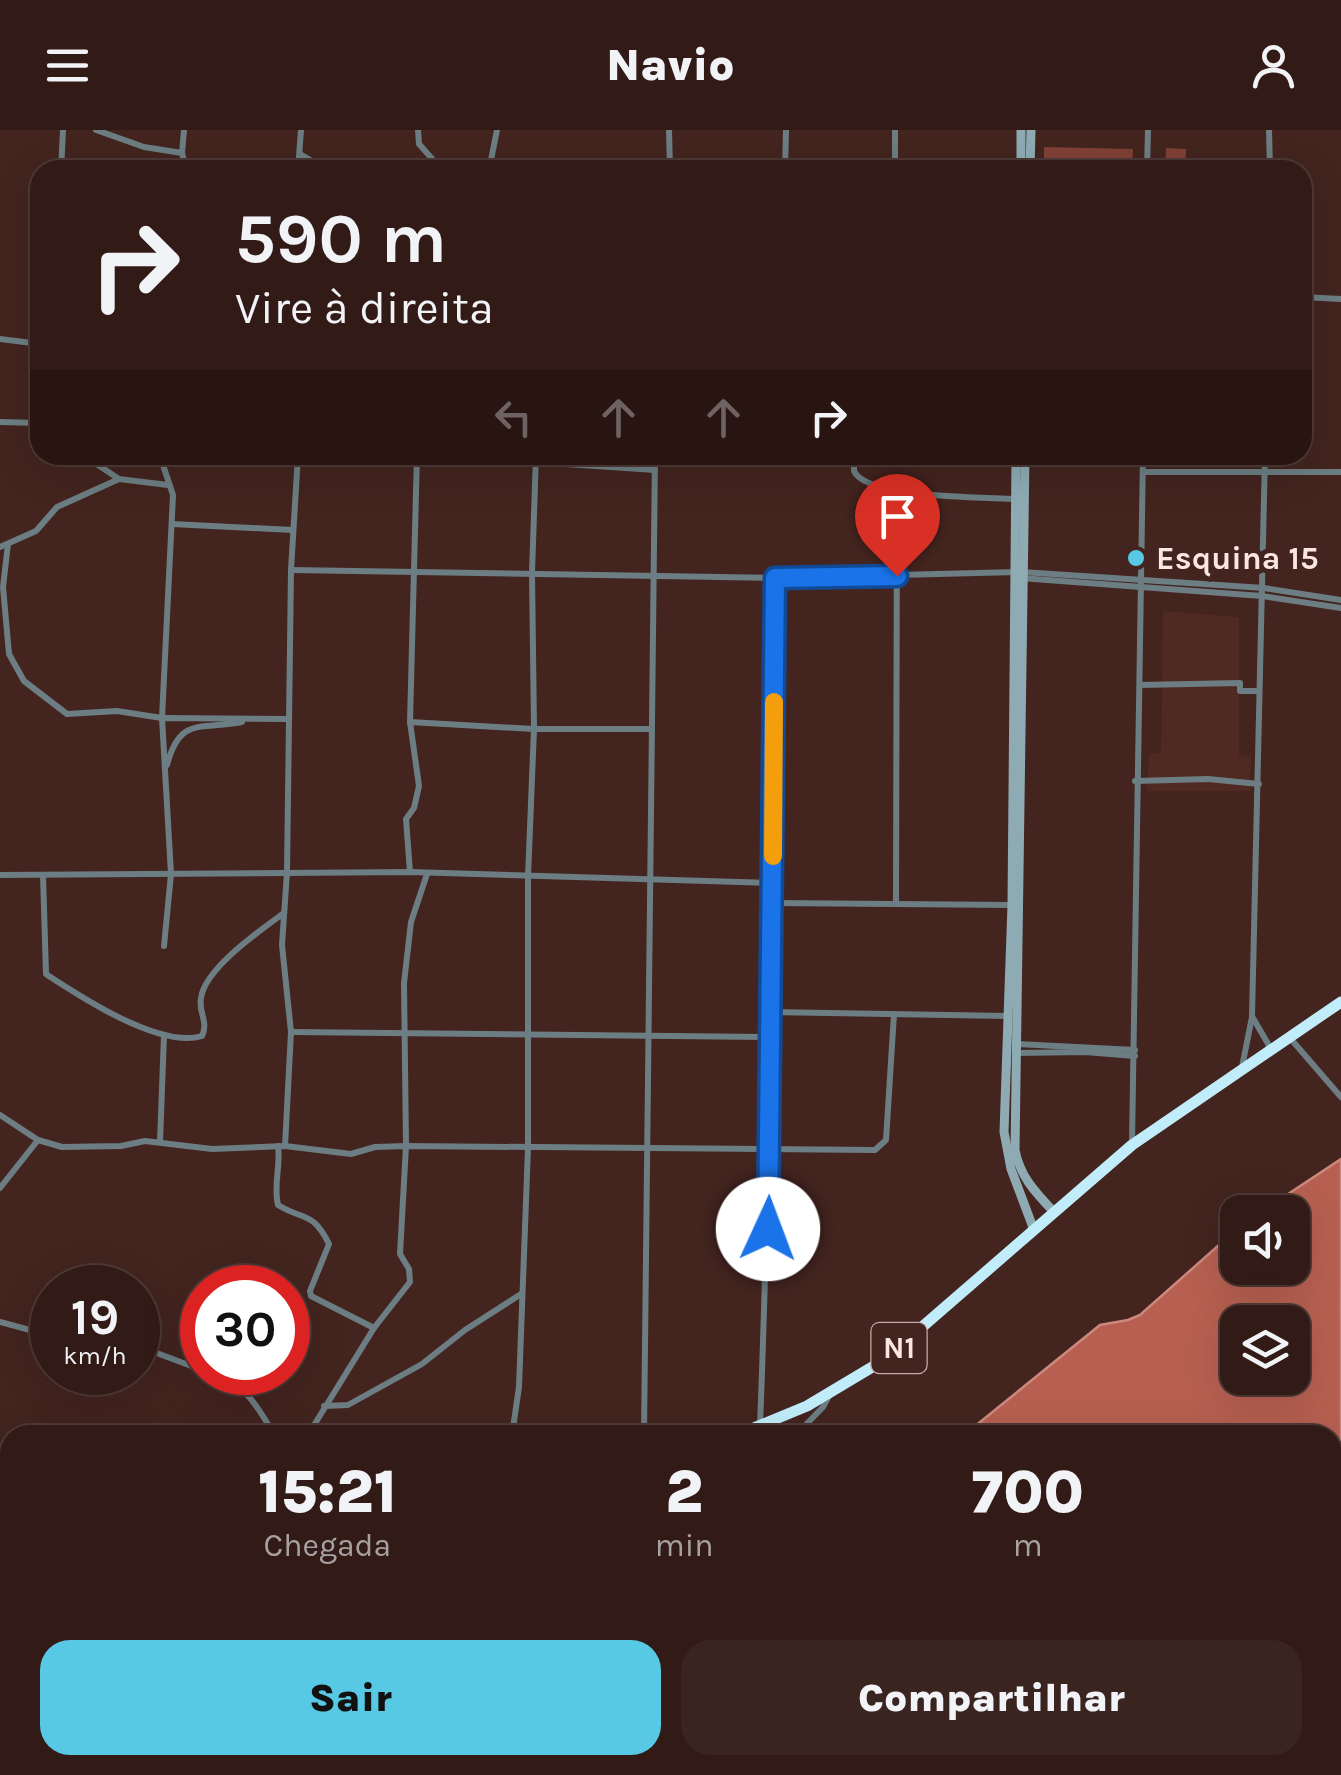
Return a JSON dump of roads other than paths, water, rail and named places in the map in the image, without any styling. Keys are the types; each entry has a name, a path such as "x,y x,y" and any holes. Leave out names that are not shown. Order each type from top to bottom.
{"highway":[{"name":"N1","path":"765,1425 830,1394 914,1336 1132,1145 1341,1002"}],"street":[{"path":"62,160 63,130"},
{"path":"96,130 144,147 182,153"},
{"path":"184,130 184,160"},
{"path":"299,160 301,130"},
{"path":"418,130 418,144 432,160"},
{"path":"491,160 497,130"},
{"path":"670,130 670,160"},
{"path":"785,160 786,130"},
{"path":"895,130 895,160"},
{"path":"1020,160 1021,130"},
{"path":"1030,160 1031,130"},
{"path":"1147,160 1148,130"},
{"path":"1269,130 1270,160"},
{"path":"299,154 310,160"},
{"path":"1312,298 1341,299"},
{"path":"0,340 30,343"},
{"path":"0,422 30,423"},
{"path":"98,465 119,479 169,485"},
{"path":"163,465 173,496 162,718 171,874 164,946"},
{"path":"297,465 282,944 290,1032 275,1190 278,1205 311,1218 329,1244 311,1296 374,1328"},
{"path":"410,872 406,819 414,808 419,786 410,722 417,465"},
{"path":"513,1425 519,1388 528,1148 526,1033 536,465"},
{"path":"601,465 655,470"},
{"path":"644,1425 655,465"},
{"path":"854,465 860,477 896,493 1016,499"},
{"path":"1016,465 1012,905 1005,1144 1036,1228"},
{"path":"1024,465 1015,575 1017,1164 1052,1214"},
{"path":"1132,1145 1143,465"},
{"path":"1242,1068 1252,1017 1265,465"},
{"path":"1143,472 1341,472"},
{"path":"119,479 58,507 36,531 4,545 8,648 24,681 66,714 117,711 162,718 288,720"},
{"path":"896,493 896,903"},
{"path":"172,524 293,530"},
{"path":"291,570 775,578 1015,575 1341,600"},
{"path":"750,1425 770,1150 775,578"},
{"path":"1263,592 1341,608"},
{"path":"1140,685 1240,683 1240,690 1259,691"},
{"path":"165,781 173,745 180,734 190,728 252,719"},
{"path":"410,722 534,729 652,729"},
{"path":"1135,781 1208,779 1259,784"},
{"path":"0,875 410,872 772,883"},
{"path":"314,1425 374,1328 410,1282 409,1269 400,1254 406,1146 408,941 428,874"},
{"path":"43,876 46,974 120,1017 164,1035 188,1039 202,1036 206,1024 200,1004 204,987 237,946 284,913"},
{"path":"773,903 1012,905"},
{"path":"769,1012 1009,1016"},
{"path":"0,1115 38,1140 62,1146 160,1142 212,1149 282,1146 351,1154 406,1146 875,1150 886,1140 894,1014"},
{"path":"1252,1017 1271,1049"},
{"path":"290,1032 770,1037"},
{"path":"160,1142 164,1035"},
{"path":"1290,1037 1341,1097"},
{"path":"1015,1048 1135,1053"},
{"path":"0,1188 38,1140"},
{"path":"324,1406 348,1405 422,1364 522,1293"},
{"path":"0,1322 30,1330"},
{"path":"806,1425 830,1394"},
{"path":"248,1395 268,1425"}],"place":[{"name":"Esquina 15","path":"1136,558"}]}
